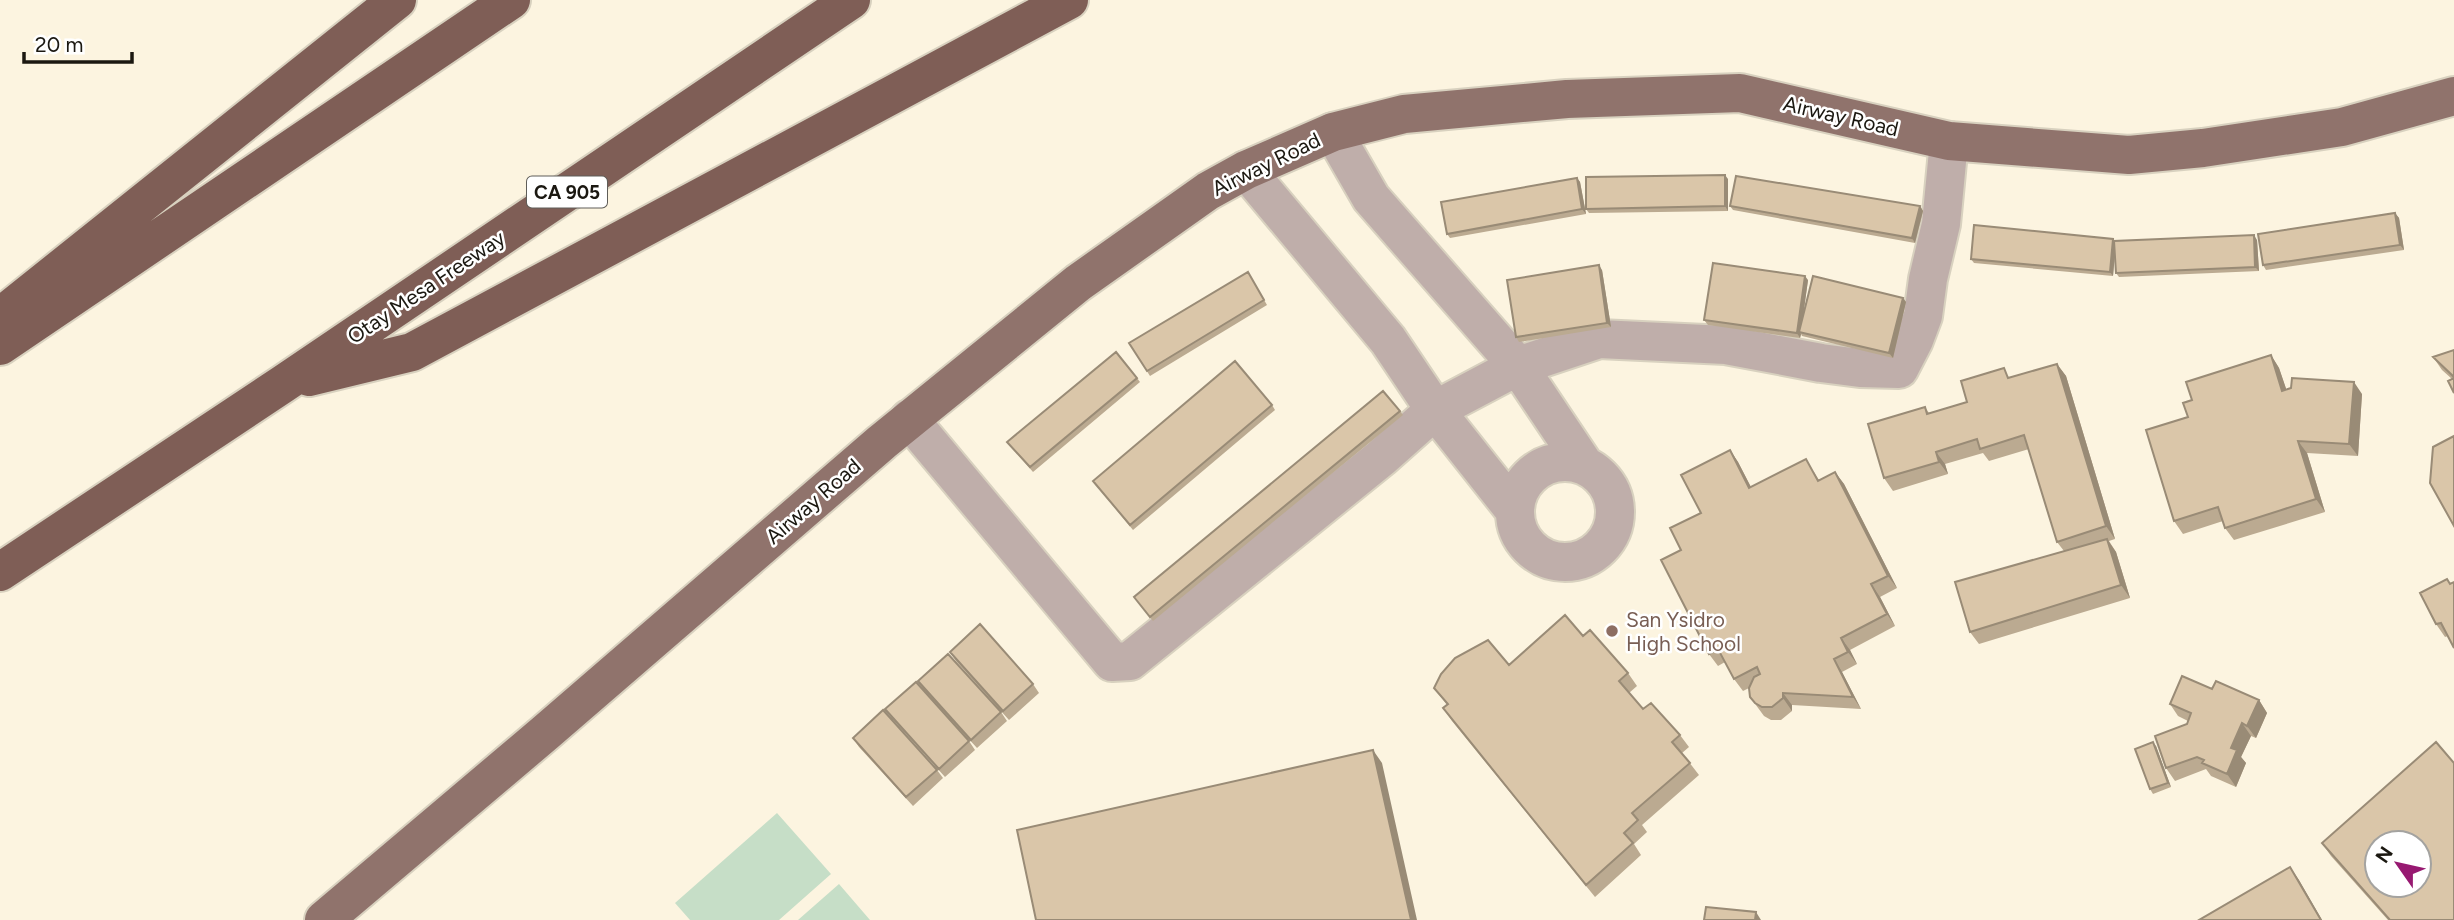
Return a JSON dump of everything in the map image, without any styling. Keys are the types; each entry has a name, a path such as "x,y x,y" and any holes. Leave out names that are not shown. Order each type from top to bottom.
{"highway":[{"path":"0,317 397,0"},
{"path":"0,346 511,0"},
{"name":"Otay Mesa Freeway","path":"0,572 284,384 851,0"},
{"path":"284,384 412,352 1069,0"}],"main road":[{"name":"Airway Road","path":"324,920 909,419 1078,283 1208,191 1246,170 1333,132 1404,114 1567,99 1740,93 1950,141 2129,155 2203,148 2342,127 2454,96"}],"lane":[{"path":"1333,132 1371,198 1518,366 1585,466"},
{"path":"909,419 1112,662 1130,661 1381,458 1435,410 1518,366 1599,339 1726,345 1821,363 1899,369 1923,316 1928,279 1941,224 1950,141"},
{"path":"1246,170 1388,341 1435,410 1515,511"},
{"path":"1569,462 1585,466 1599,475 1610,487 1615,503 1615,520 1610,536 1600,549 1592,554 1569,563 1552,561 1537,554 1525,543 1517,528 1515,511 1518,495 1526,481 1538,470 1569,462"}],"green space":[{"path":"777,813 831,874 779,920 690,920 675,903"},
{"path":"839,884 870,920 798,920"}],"building":[{"path":"1725,175 1725,206 1586,209 1586,177"},
{"path":"1736,176 1920,206 1912,238 1730,206"},
{"path":"1577,178 1582,209 1447,234 1441,202"},
{"path":"2395,213 2400,245 2263,265 2258,234"},
{"path":"1974,225 2113,239 2110,272 1971,259"},
{"path":"2254,235 2255,267 2116,273 2114,241"},
{"path":"1713,263 1805,276 1797,333 1704,320"},
{"path":"1599,265 1607,323 1516,337 1507,280"},
{"path":"1248,272 1264,300 1147,371 1129,343"},
{"path":"1813,276 1903,298 1889,353 1799,332"},
{"path":"2454,350 2454,377 2433,357"},
{"path":"1116,352 1137,378 1030,467 1007,442"},
{"path":"2271,355 2282,391 2291,388 2292,378 2354,382 2349,444 2298,441 2316,499 2225,528 2218,507 2174,521 2146,430 2188,417 2183,403 2192,400 2186,382"},
{"path":"1235,361 1272,405 1130,525 1093,481"},
{"path":"2057,364 2106,526 2057,542 2024,435 1980,449 1977,439 1936,452 1939,462 1884,478 1868,424 1925,407 1927,414 1967,402 1961,381 2004,368 2008,378"},
{"path":"2454,378 2454,393 2448,381"},
{"path":"1383,391 1400,411 1150,617 1134,597"},
{"path":"2454,436 2454,526 2430,483 2433,447"},
{"path":"1730,450 1749,488 1806,459 1818,481 1835,472 1888,576 1871,584 1887,614 1841,638 1848,652 1834,659 1853,697 1783,693 1783,698 1772,707 1762,707 1755,703 1750,697 1749,688 1754,677 1760,674 1757,667 1734,679 1718,649 1709,654 1661,560 1681,550 1670,528 1701,513 1681,475"},
{"path":"2107,539 2121,585 1970,632 1955,582"},
{"path":"2447,579 2450,584 2454,582 2454,648 2441,623 2436,624 2420,593"},
{"path":"1565,615 1583,636 1590,630 1628,673 1619,681 1643,709 1651,703 1680,735 1672,742 1690,763 1632,813 1638,820 1624,833 1633,843 1586,885 1443,708 1448,704 1434,688 1441,674 1455,658 1488,640 1509,665"},
{"path":"980,624 1033,684 1003,711 950,652"},
{"path":"948,654 1001,712 971,740 918,681"},
{"path":"2182,676 2212,689 2216,681 2259,700 2247,726 2242,723 2231,748 2237,750 2227,774 2202,763 2204,760 2197,757 2166,768 2155,736 2187,724 2191,713 2170,704"},
{"path":"916,682 969,741 939,769 885,709"},
{"path":"883,710 937,770 906,797 853,738"},
{"path":"2153,742 2168,783 2150,789 2135,749"},
{"path":"2436,742 2454,763 2454,920 2390,920 2371,899 2433,899 2433,829 2363,829 2363,889 2322,843"},
{"path":"1373,750 1411,920 1036,920 1017,830"},
{"path":"2290,867 2321,920 2199,920"},
{"path":"1706,907 1756,912 1755,920 1704,920"}],"place":[{"name":"San Ysidro High School","path":"1612,631"}]}
